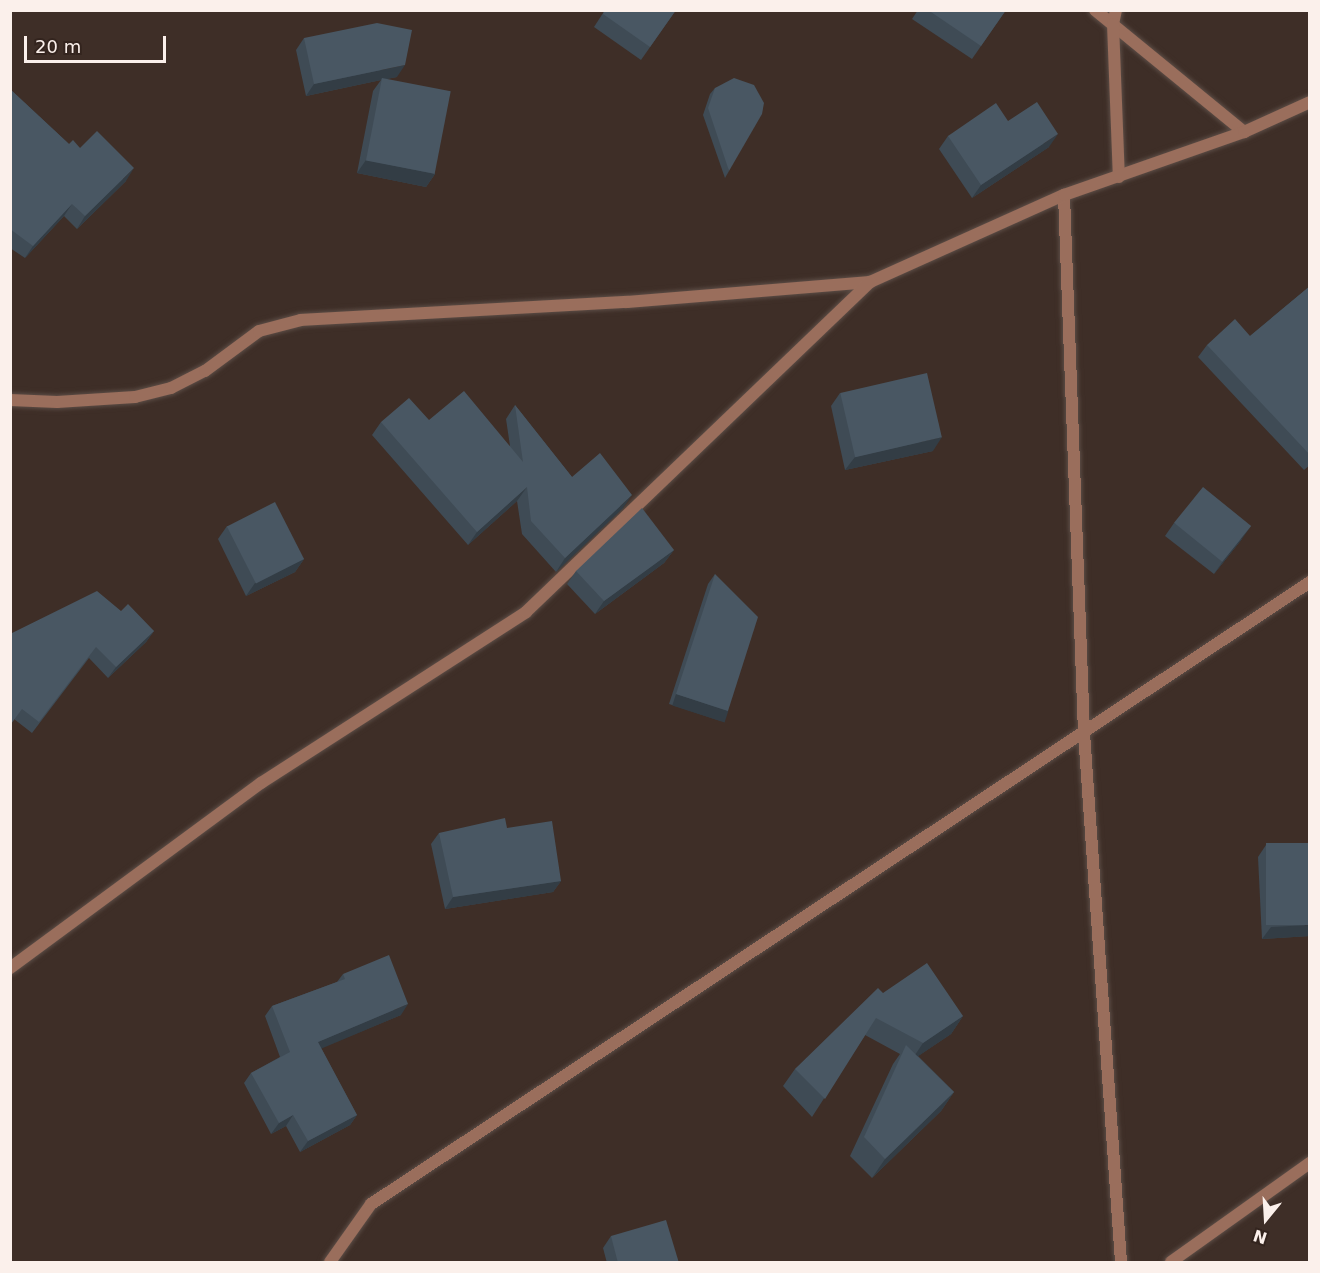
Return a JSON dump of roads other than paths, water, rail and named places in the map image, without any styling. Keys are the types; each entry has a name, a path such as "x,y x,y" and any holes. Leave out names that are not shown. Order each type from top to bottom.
{"street":[{"path":"1095,10 1244,132"},
{"path":"1116,10 1113,24 1119,177"},
{"path":"10,399 57,402 135,397 171,388 204,371 259,331 301,320 627,302 870,282 1064,195 1244,132 1310,102"},
{"path":"1064,195 1084,733 1121,1263"},
{"path":"10,968 261,783 526,612 870,282"},
{"path":"330,1263 371,1204 1310,582"},
{"path":"1171,1263 1310,1163"}]}
